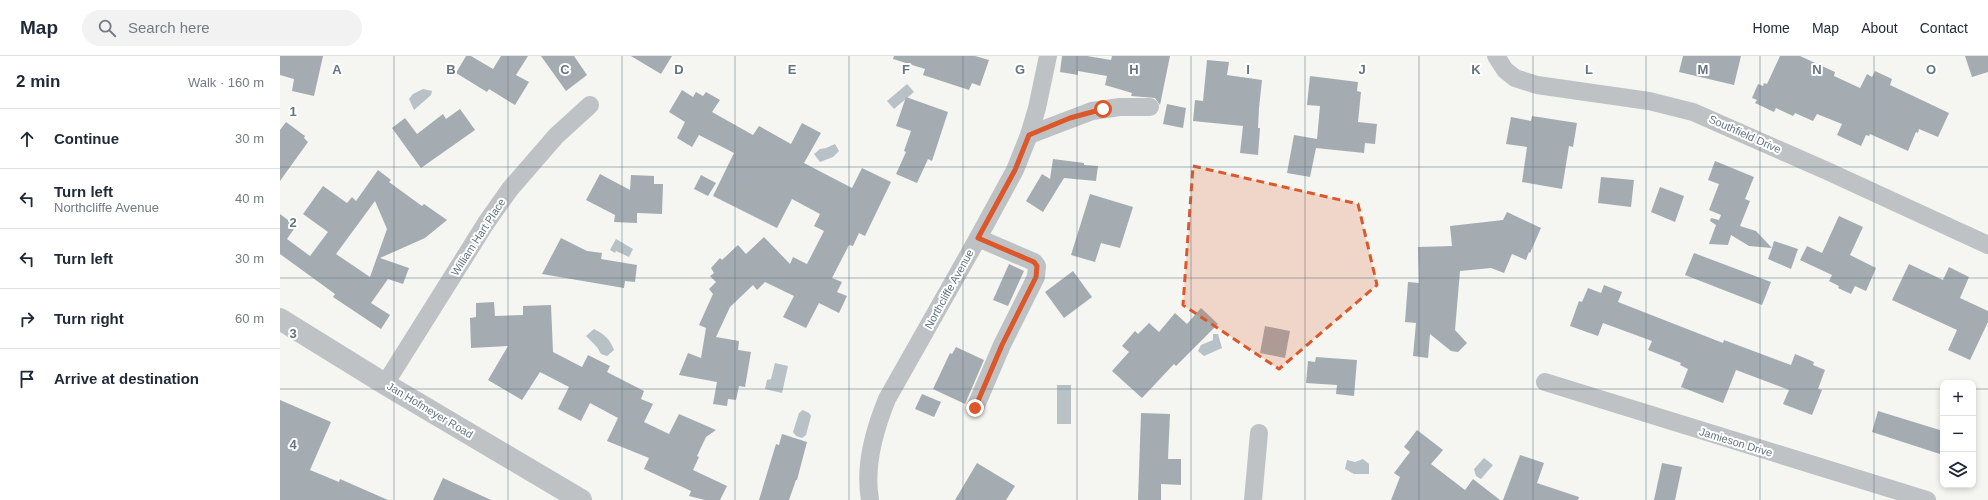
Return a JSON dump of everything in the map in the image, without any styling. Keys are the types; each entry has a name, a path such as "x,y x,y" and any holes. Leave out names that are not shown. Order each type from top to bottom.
{"street":[{"name":"Northcliffe Avenue","path":"870,500 869,471 871,452 884,405 1015,170 1029,135 1037,108 1048,56"},
{"name":"Southfield Drive","path":"1496,56 1505,70 1515,78 1537,85 1656,102 1699,114 1988,245"},
{"name":"William Hart Place","path":"385,384 486,223 510,189 556,136 590,105"},
{"path":"1029,135 1092,111 1150,107"},
{"path":"975,408 1002,345 1036,277 1037,267 1034,262 978,238"},
{"name":"Jan Hofmeyer Road","path":"280,319 385,384 581,500"},
{"name":"Jamieson Drive","path":"1545,382 1927,500"},
{"path":"1253,500 1259,433"}],"highlighted area":[{"path":"1193,166 1358,204 1377,285 1279,369 1183,305"}],"shaded area":[{"path":"907,84 914,92 894,109 887,101"},
{"path":"423,89 432,91 431,95 414,110 409,99 413,94"},
{"path":"835,144 839,151 833,157 820,162 814,154 820,149"},
{"path":"616,239 633,249 629,257 610,250"},
{"path":"594,329 606,337 611,343 614,350 607,356 601,354 597,347 586,336"},
{"path":"1213,334 1218,334 1222,348 1204,356 1198,351 1201,345 1213,340"},
{"path":"775,363 788,366 782,393 765,389 767,380 771,379"},
{"path":"1057,385 1071,385 1071,424 1057,424"},
{"path":"803,410 811,416 806,435 802,438 796,436 793,432 799,413"},
{"path":"1484,458 1493,465 1481,479 1476,476 1474,469"},
{"path":"1363,459 1369,464 1369,474 1354,474 1345,469 1347,460 1355,462"}],"building":[{"path":"280,56 323,56 314,96 292,91 294,79 280,75"},
{"path":"466,56 471,56 493,69 501,56 528,56 516,75 529,82 515,105 489,89 487,92 456,73"},
{"path":"541,56 574,56 587,75 566,91"},
{"path":"631,56 672,56 661,74"},
{"path":"894,56 975,56 989,60 980,86 972,83 969,90 923,75 925,69 893,59"},
{"path":"1062,56 1087,56 1111,60 1112,56 1170,56 1160,105 1155,98 1131,96 1132,93 1105,85 1107,76 1078,71 1078,75 1060,72"},
{"path":"1683,56 1741,56 1734,85 1679,72"},
{"path":"1780,56 1800,56 1835,72 1834,76 1860,88 1867,74 1872,77 1875,71 1892,79 1890,85 1949,113 1938,137 1919,129 1918,133 1916,132 1908,151 1870,134 1869,136 1866,135 1861,146 1837,135 1842,124 1817,114 1813,121 1795,113 1793,116 1776,108 1774,112 1755,103 1757,100 1752,98 1758,84 1763,86 1764,83 1767,84"},
{"path":"1965,56 1988,56 1988,72 1972,77"},
{"path":"1207,60 1229,62 1227,75 1262,80 1259,108 1258,128 1260,128 1258,155 1240,153 1243,126 1193,121 1195,100 1203,101"},
{"path":"1310,76 1358,82 1357,91 1361,92 1358,122 1377,124 1375,144 1365,143 1364,153 1316,148 1310,177 1287,173 1294,135 1317,139 1320,106 1307,105"},
{"path":"682,90 693,97 696,92 703,96 706,92 720,100 712,112 753,135 759,126 791,144 802,123 821,133 804,163 852,188 862,168 891,182 865,236 859,233 853,246 849,245 832,278 842,282 837,292 847,296 839,313 819,303 806,328 783,317 794,296 765,282 757,290 753,285 730,307 716,337 739,341 738,350 751,352 745,387 739,386 736,400 728,399 727,406 713,404 717,382 679,375 688,353 701,358 706,328 699,325 713,294 709,289 716,282 710,276 714,273 711,268 720,258 722,260 738,245 746,254 764,237 790,264 793,257 807,264 824,231 814,226 820,214 792,199 777,228 713,196 734,153 699,135 692,147 677,138 685,122 669,112"},
{"path":"906,97 948,112 932,161 928,159 917,183 896,174 906,152 904,151 911,131 896,126"},
{"path":"1167,104 1186,108 1183,128 1163,124"},
{"path":"460,109 475,130 421,168 392,128 405,118 417,134 443,114 446,119"},
{"path":"1532,116 1577,123 1573,147 1569,146 1562,189 1522,182 1527,147 1506,144 1511,117 1531,121"},
{"path":"286,122 305,136 304,138 308,142 280,181 280,130"},
{"path":"1053,159 1098,166 1096,181 1064,178 1043,212 1026,201 1042,174 1050,179"},
{"path":"1715,161 1754,177 1745,199 1750,201 1740,226 1756,231 1772,248 1749,246 1731,235 1728,245 1709,244 1716,225 1710,221 1711,218 1719,220 1721,215 1709,210 1719,184 1708,180"},
{"path":"378,170 391,180 389,182 422,206 424,204 447,220 425,238 380,258 409,268 403,284 388,279 371,303 390,315 381,329 333,297 335,294 280,254 280,214 296,226 287,239 310,256 328,232 303,214 323,186 347,203 352,197 356,201","holes":["375,201 387,229 370,277 336,254"]},
{"path":"600,174 630,190 631,175 654,176 654,184 663,184 662,214 637,213 637,223 614,222 615,215 586,200"},
{"path":"701,175 716,183 708,196 694,189"},
{"path":"1601,177 1634,180 1631,207 1598,203"},
{"path":"1660,187 1684,196 1675,222 1651,212"},
{"path":"1090,194 1133,207 1120,248 1101,243 1095,262 1071,255"},
{"path":"1507,212 1541,228 1526,260 1512,254 1504,273 1491,268 1460,271 1455,330 1467,343 1458,352 1451,351 1430,334 1428,358 1413,356 1416,323 1405,322 1408,282 1419,283 1418,247 1452,246 1450,226 1503,220"},
{"path":"1839,216 1863,227 1850,255 1876,268 1866,291 1855,286 1851,294 1838,288 1839,286 1829,281 1832,275 1800,260 1807,246 1822,253"},
{"path":"561,238 587,251 602,253 601,259 637,265 635,282 625,281 624,288 542,274"},
{"path":"1774,241 1798,249 1791,269 1768,259"},
{"path":"1694,253 1771,282 1762,305 1685,275"},
{"path":"1009,264 1024,271 1008,306 993,300"},
{"path":"1909,264 1943,280 1949,267 1969,277 1960,298 1988,311 1988,322 1970,360 1948,350 1957,330 1892,300"},
{"path":"1073,271 1092,297 1064,318 1045,292"},
{"path":"1604,285 1622,292 1618,302 1723,343 1724,340 1791,365 1795,354 1814,362 1813,365 1825,370 1818,389 1822,390 1812,415 1783,404 1789,390 1736,370 1723,403 1681,387 1688,369 1680,365 1681,363 1648,350 1652,341 1603,323 1598,336 1570,326 1579,301 1582,302 1588,288 1601,293"},
{"path":"494,302 495,316 523,315 523,306 551,305 553,352 582,367 588,355 610,366 607,372 644,391 641,399 653,404 644,422 669,434 679,414 716,430 706,437 697,456 699,457 693,470 727,486 720,500 705,500 689,496 691,491 644,469 649,458 607,441 618,418 590,403 581,421 558,409 569,387 540,372 522,400 488,380 508,346 471,348 470,318 476,317 476,303"},
{"path":"1201,308 1218,324 1176,366 1174,364 1142,398 1112,371 1129,352 1122,346 1135,331 1138,334 1149,323 1159,332 1175,313 1187,324"},
{"path":"1265,326 1290,331 1285,358 1260,353"},
{"path":"956,347 984,360 965,404 933,389 950,353 952,354"},
{"path":"1316,357 1357,360 1354,396 1336,394 1337,385 1306,383 1308,361 1315,362"},
{"path":"922,394 941,402 934,417 915,409"},
{"path":"280,400 331,422 310,470 339,482 340,479 388,500 280,500"},
{"path":"1878,411 1940,430 1940,454 1872,432"},
{"path":"1141,413 1170,414 1168,459 1181,459 1181,485 1161,484 1161,500 1138,500"},
{"path":"1417,430 1443,450 1431,464 1465,490 1473,479 1500,500 1391,500 1400,477 1394,473 1410,452 1404,447"},
{"path":"782,434 807,442 797,480 789,500 759,500 776,444 779,445"},
{"path":"1520,455 1544,463 1537,483 1579,497 1578,500 1503,500"},
{"path":"977,463 1015,486 1006,500 955,500"},
{"path":"1662,463 1682,467 1675,500 1654,500"},
{"path":"443,478 491,500 433,500"}],"route":[{"path":"975,408 1002,345 1036,277 1037,267 1036,263 1034,262 978,238 1015,170 1029,135 1070,118 1103,109"}]}
